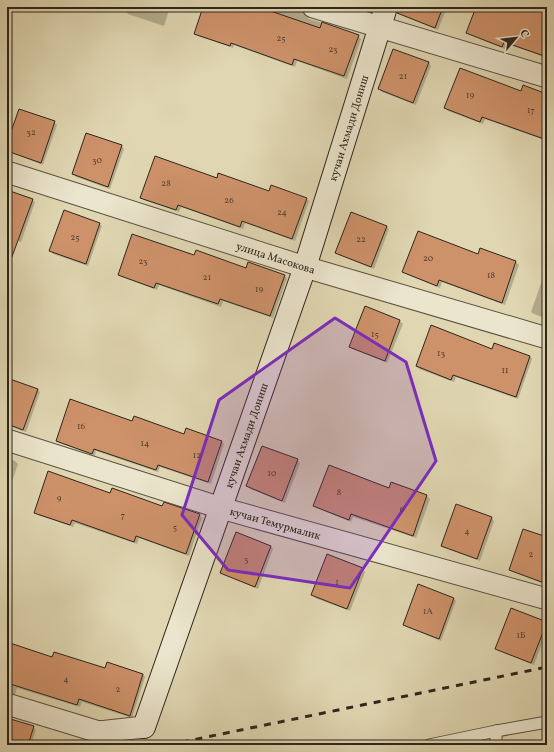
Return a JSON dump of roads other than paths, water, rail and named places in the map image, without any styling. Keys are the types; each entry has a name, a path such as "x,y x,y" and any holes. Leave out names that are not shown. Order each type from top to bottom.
{"street":[{"path":"312,7 383,17 547,78"},
{"name":"кучаи Ахмади Дониш","path":"7,704 99,732 144,727 305,267 383,17"},
{"name":"улица Масокова","path":"7,172 305,267 547,338"},
{"name":"кучаи Темурмалик","path":"7,440 221,508 547,599"}],"lane":[{"path":"429,745 547,722"},
{"path":"496,731 496,745"}],"railway":[{"path":"168,745 547,667"}]}
